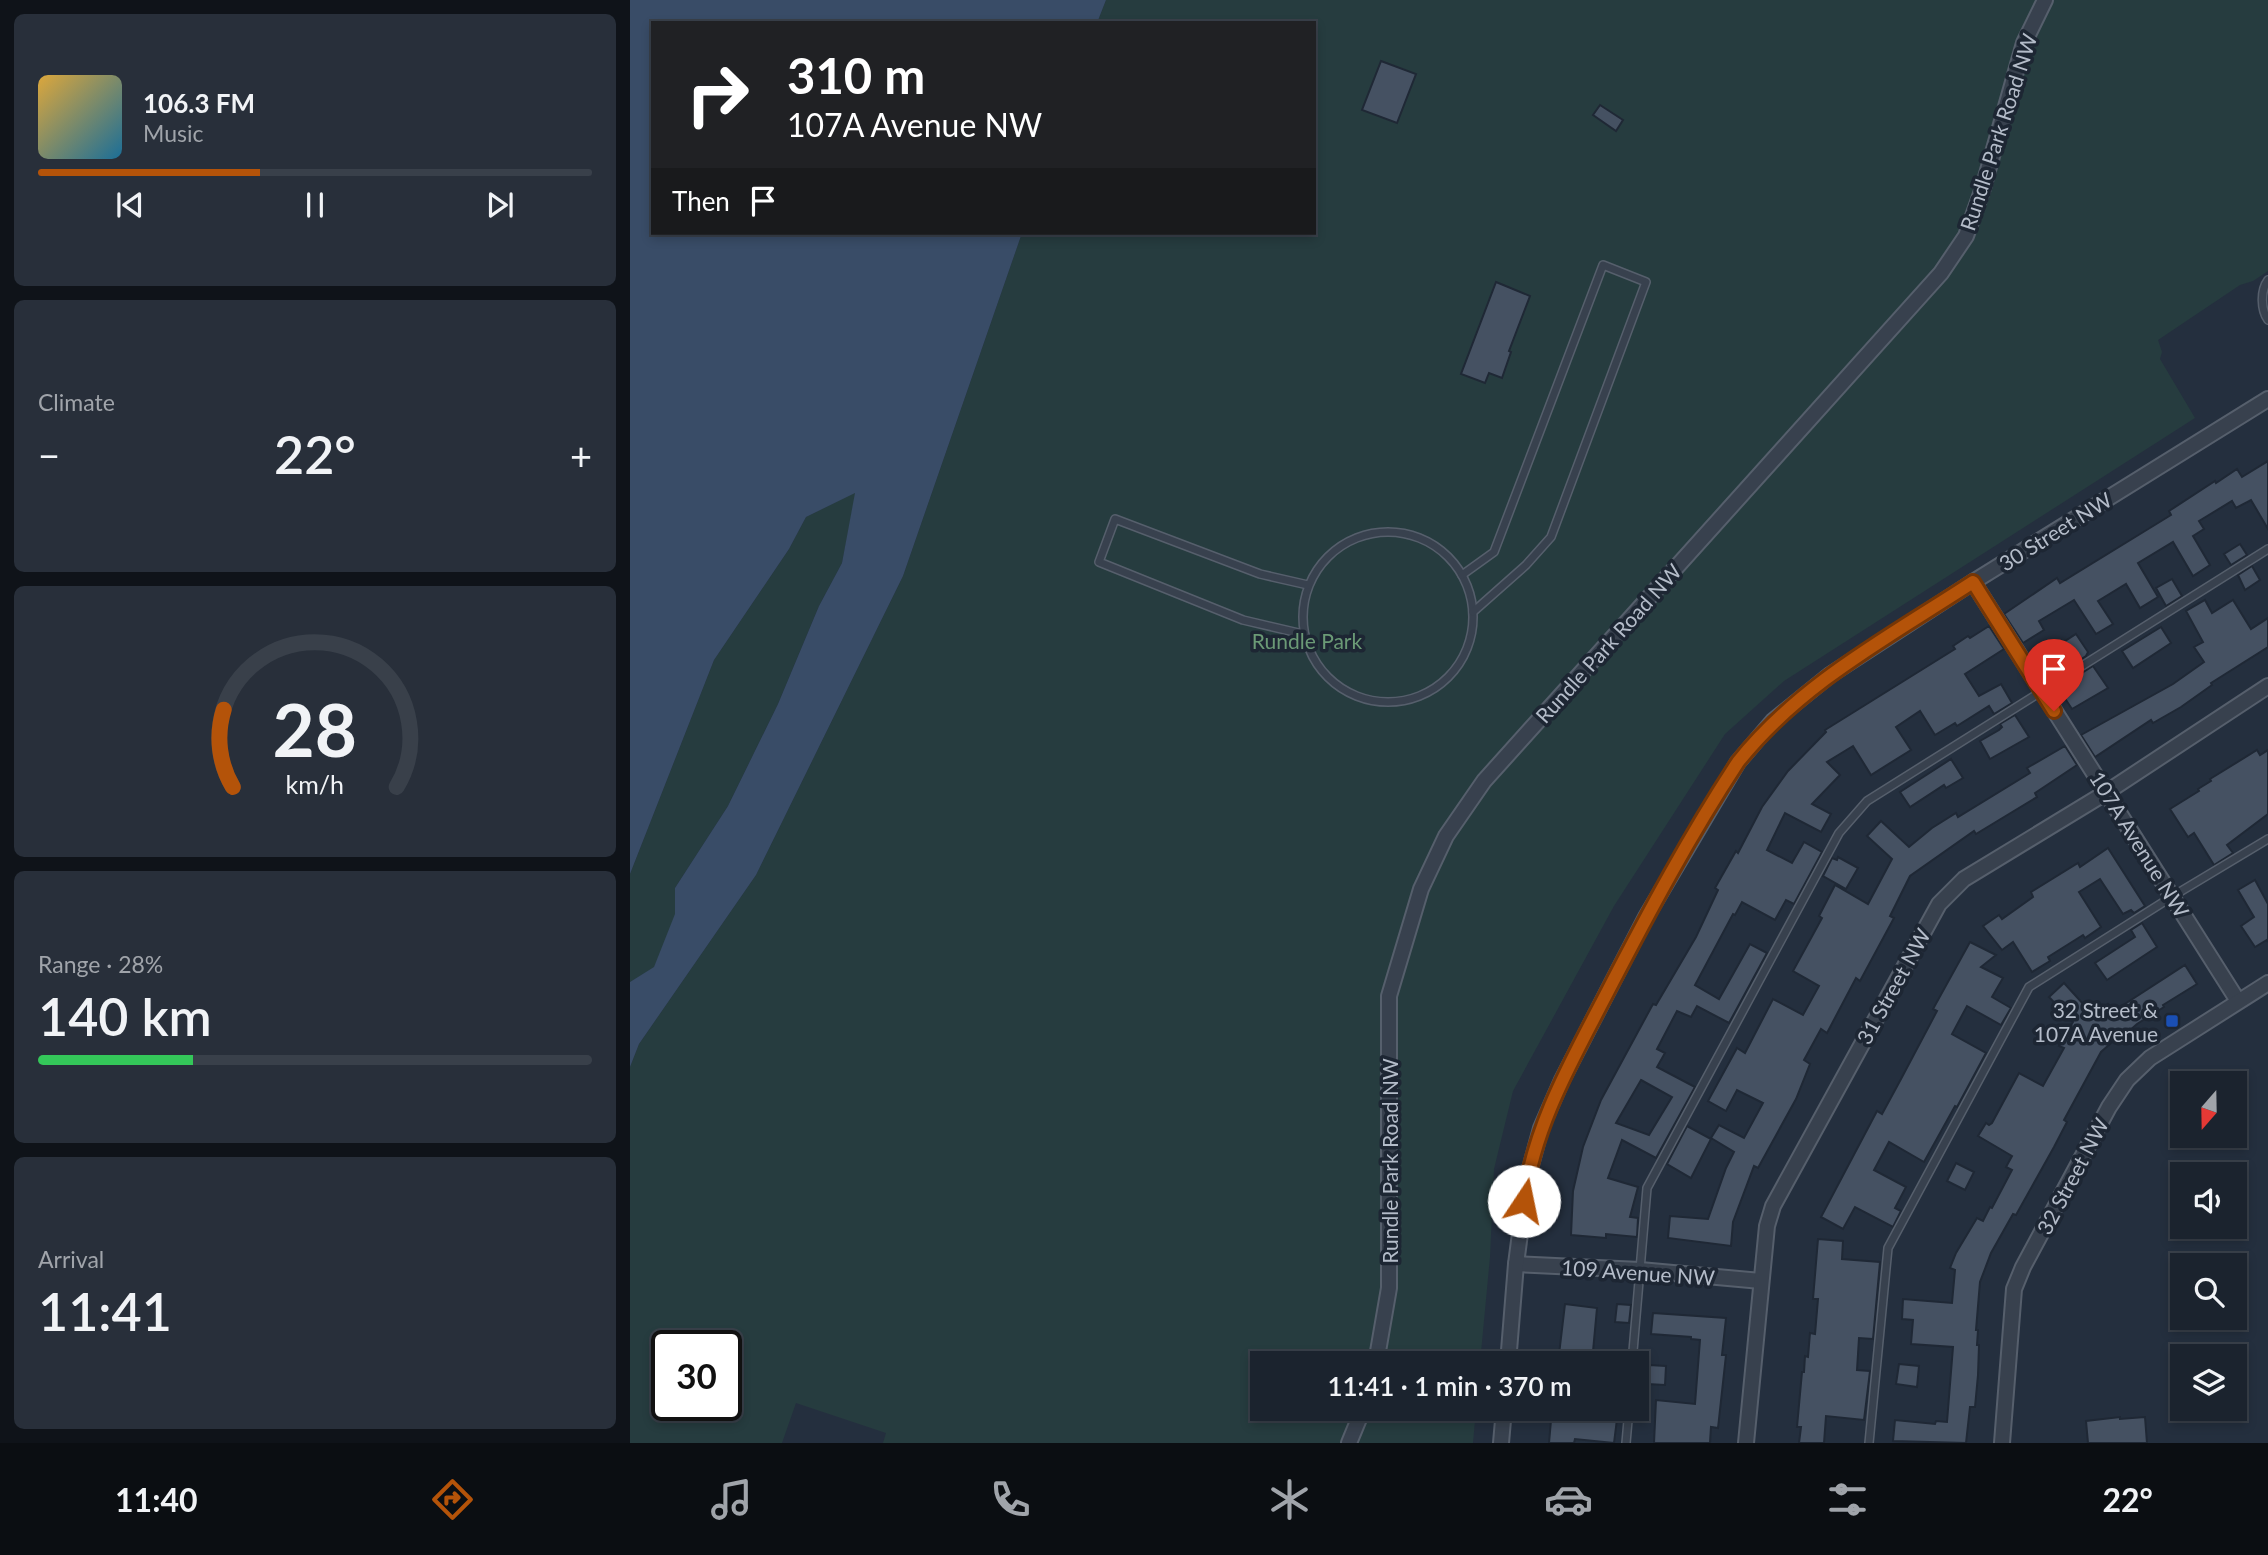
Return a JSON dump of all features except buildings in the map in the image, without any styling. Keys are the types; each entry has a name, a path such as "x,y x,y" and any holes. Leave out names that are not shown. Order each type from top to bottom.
{"street":[{"name":"Rundle Park Road NW","path":"1378,1351 1389,1288 1389,996 1420,889 1446,836 1484,780 1941,273 1966,236 1983,188 2024,43 2045,0"},
{"name":"30 Street NW","path":"1509,1351 1516,1264 1527,1180 1541,1128 1646,917 1738,762 1773,721 1810,689 1973,582 2268,399"},
{"name":"107A Avenue NW","path":"1973,582 2238,1001"},
{"name":"31 Street NW","path":"1746,1443 1767,1226 1773,1206 1938,904 1965,879 2108,792 2268,686"},
{"name":"32 Street NW","path":"2002,1443 2014,1289 2023,1267 2109,1107 2127,1080 2150,1058 2268,982"},
{"name":"109 Avenue NW","path":"1516,1264 1640,1270 1761,1281"},
{"path":"1349,1443 1358,1421"},
{"path":"1502,1443 1503,1421"}],"lane":[{"path":"1462,575 1494,552 1603,265 1646,282 1551,537 1526,565 1473,612"},
{"path":"2268,280 2264,285 2262,312 2268,320"},
{"path":"1303,634 1243,620 1098,562 1115,519 1259,574 1308,585"},
{"path":"1381,531 1414,535 1438,547 1450,557 1462,575 1468,587 1473,612 1469,642 1460,664 1427,693 1396,702 1370,701 1343,690 1316,664 1303,634 1302,615 1308,585 1328,555 1340,545 1352,538 1381,531"},
{"path":"1633,1351 1647,1188 1839,833 1867,801 2268,549"},
{"path":"1869,1443 1888,1248 2029,987 2268,839"},
{"path":"1626,1443 1628,1421"}],"green space":[{"name":"Rundle Park","path":"1106,0 2268,0 2268,271 2253,281 2240,285 2158,340 2162,352 2160,359 2195,418 1784,681 1725,734 1614,906 1513,1091 1494,1169 1490,1257 1481,1351 1250,1351 1250,1421 1475,1421 1473,1443 883,1443 886,1433 796,1403 782,1443 630,1443 630,1067 639,1044 756,875 903,576 1021,235 1316,235 1316,21 1098,21"},
{"path":"856,492 842,563 819,606 778,704 728,806 675,888 676,914 654,968 630,982 630,874 714,660 789,549 806,517"}],"water":[{"path":"630,0 1106,0 1098,21 651,21 651,235 1021,235 903,576 756,875 639,1044 630,1067 630,982 654,967 675,914 675,888 728,806 778,704 819,606 842,563 855,493 806,517 789,549 714,660 630,874"}],"place":[{"name":"32 Street & 107A Avenue","path":"2172,1021"}],"route":[{"path":"1524,1201 1541,1128 1562,1080 1646,917 1722,786 1756,739 1773,721 1830,675 1973,582 2054,711"}]}
